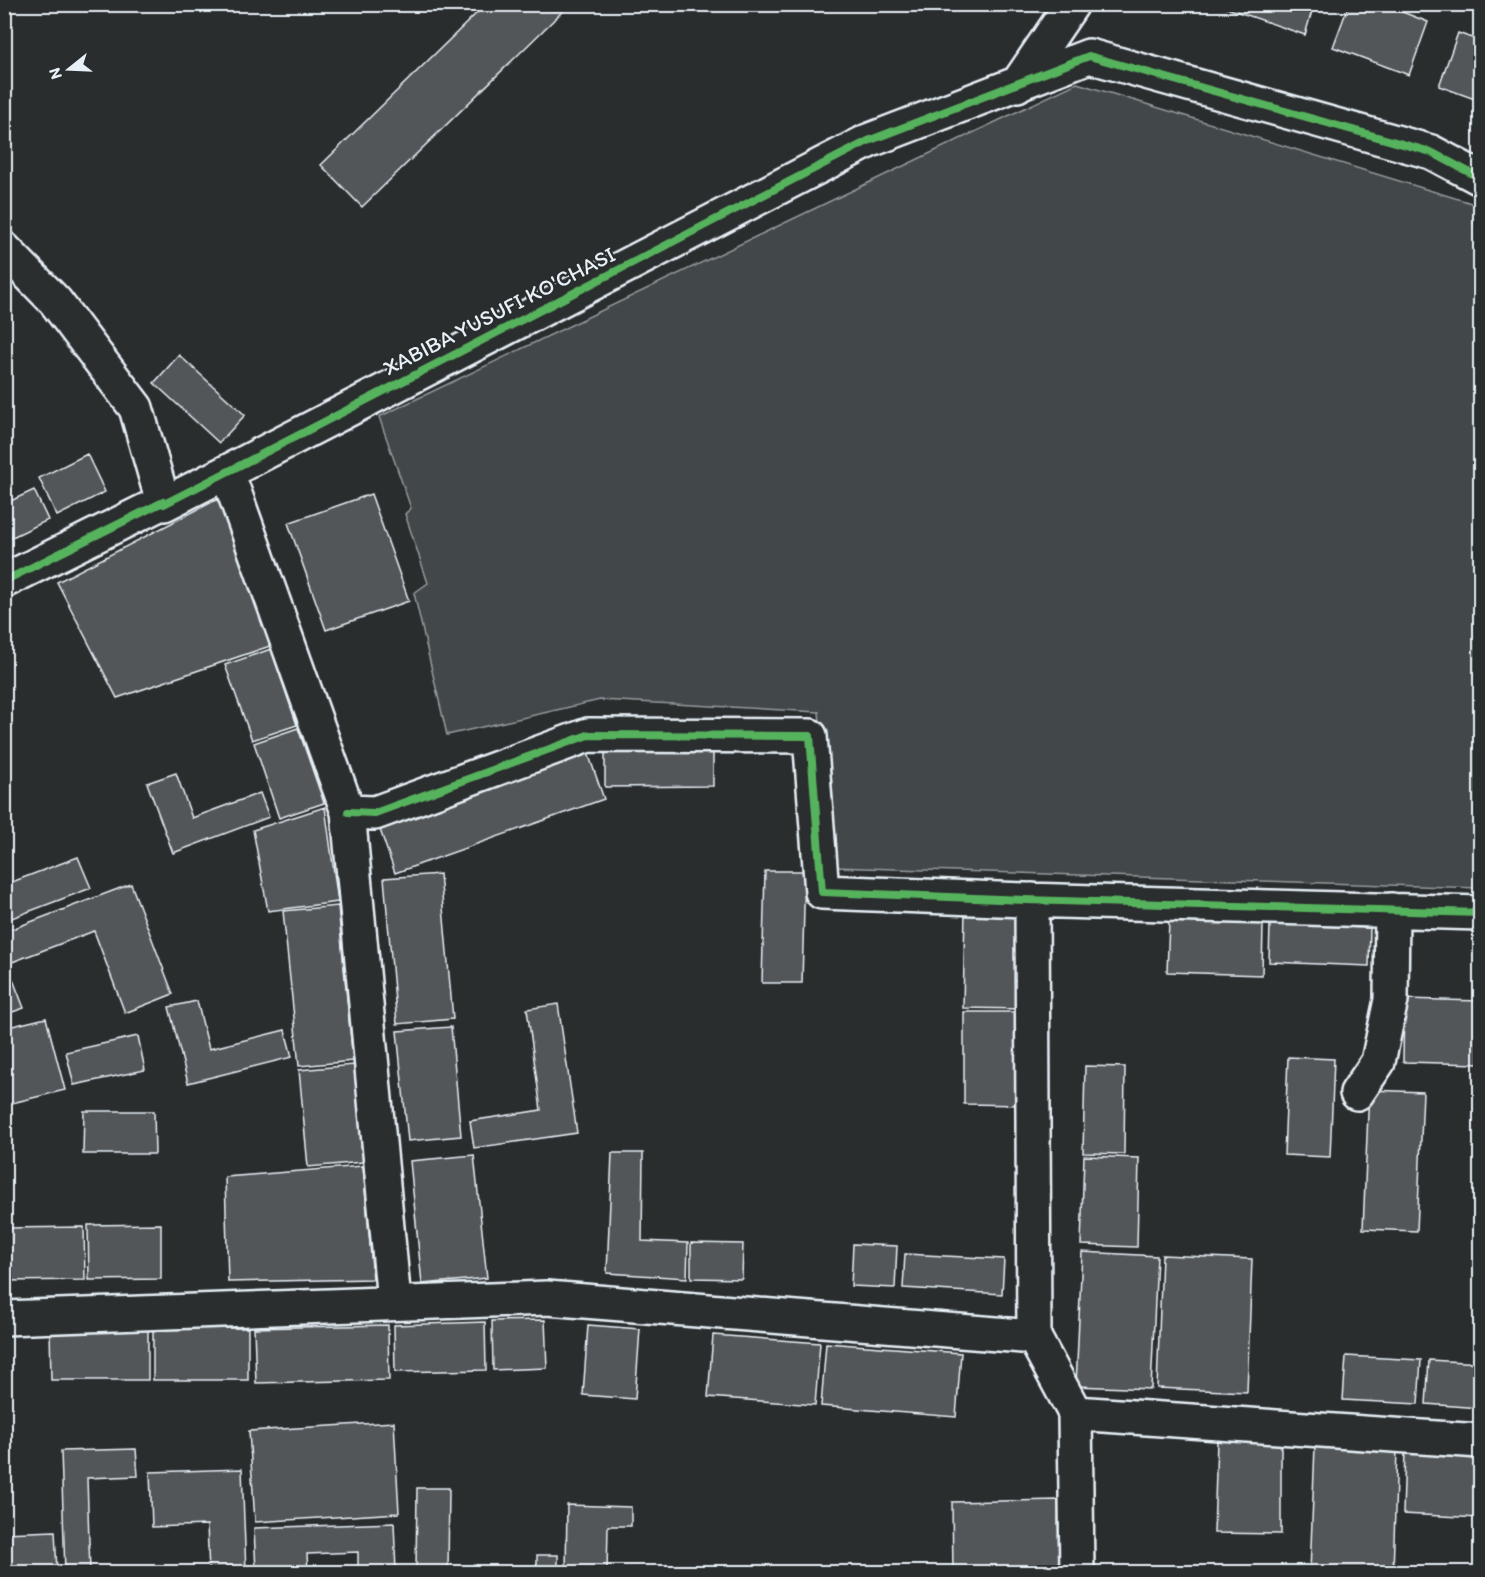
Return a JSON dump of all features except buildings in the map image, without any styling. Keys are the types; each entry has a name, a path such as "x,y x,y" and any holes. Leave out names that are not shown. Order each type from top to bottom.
{"street":[{"path":"1017,85 1058,12"},
{"name":"XABIBA YUSUFI KO'CHASI","path":"4,581 227,472 868,141 1089,56 1431,152 1480,178"},
{"path":"4,249 55,301 136,408 163,502"},
{"path":"227,472 348,812 394,1302"},
{"path":"348,812 375,813 588,735 810,736 822,892 1480,913"},
{"path":"1032,900 1034,1337 1075,1413 1077,1572"},
{"path":"1357,1093 1378,1062 1391,1000 1392,909"},
{"path":"4,1318 547,1298 1034,1337"},
{"path":"1075,1413 1480,1441"}],"shaded area":[{"path":"1077,83 1478,205 1473,224 1480,228 1480,888 834,867 819,712 600,700 447,735 414,593 428,583 405,514 411,508 379,417"}],"cycle path":[{"path":"4,581 227,472 868,141 1089,56 1431,152 1480,178"},
{"path":"348,812 375,813 588,735 810,736 822,892 1480,913"}]}
